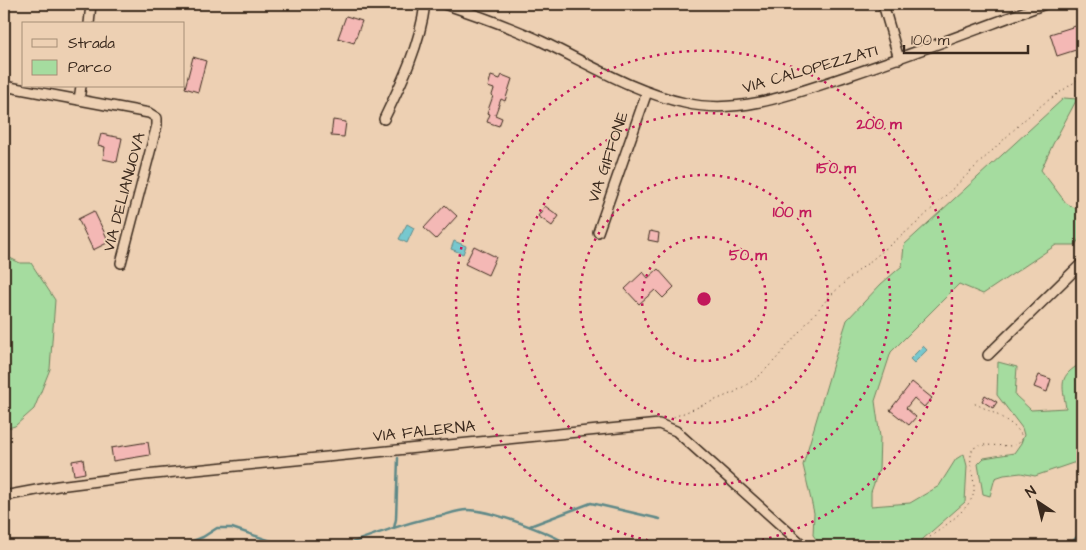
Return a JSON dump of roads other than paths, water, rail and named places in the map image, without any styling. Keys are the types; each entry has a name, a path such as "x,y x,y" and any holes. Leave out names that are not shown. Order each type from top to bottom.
{"street":[{"path":"89,22 92,4"},
{"path":"384,119 398,91 415,48 425,4"},
{"name":"VIA CALOPEZZATI","path":"444,4 540,41 647,92 697,106 732,107 779,97 899,59 1045,4"},
{"path":"883,4 899,59"},
{"path":"4,86 79,100 81,88"},
{"name":"VIA GIFFONE","path":"598,232 647,92"},
{"name":"VIA DELIANUOVA","path":"79,100 149,113 157,118 157,126 121,264"},
{"path":"988,355 1082,263"},
{"name":"VIA FALERNA","path":"4,496 58,486 145,475 661,424 676,431 804,546"}],"water":[{"path":"407,224 414,228 407,243 399,239"},
{"path":"454,241 466,246 463,254 451,249"},
{"path":"923,346 927,350 914,363 910,359"}],"waterway":[{"path":"394,528 398,458"},
{"path":"530,526 591,503 660,519"},
{"path":"342,546 405,524 467,510 491,514 520,523 571,546"},
{"path":"181,546 203,537 217,528 232,528 286,546"},
{"path":"1069,546 1082,531"}]}
